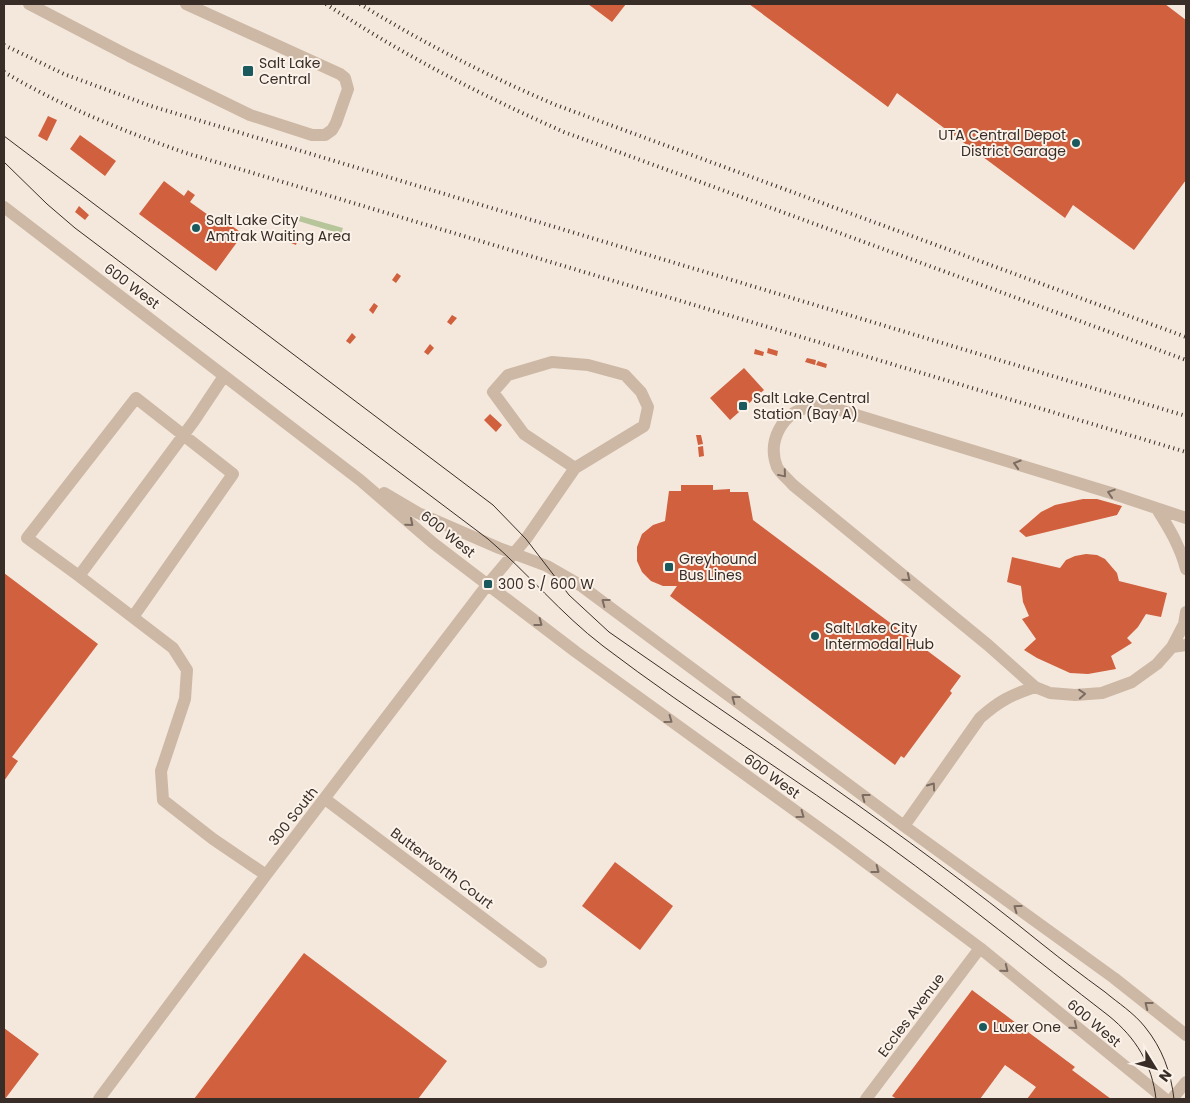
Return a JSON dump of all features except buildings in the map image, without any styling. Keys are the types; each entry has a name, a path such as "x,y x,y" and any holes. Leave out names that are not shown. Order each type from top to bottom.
{"street":[{"path":"29,4 129,56 250,115 312,135 325,135 332,130 347,94 347,84 340,74 186,4"},
{"name":"600 West","path":"4,207 360,480 433,542 576,652 980,948 1164,1099"},
{"path":"552,362 588,365 625,375 642,392 648,407 644,426 575,468 524,434 493,392 508,375 552,362"},
{"path":"79,576 184,434 224,376"},
{"path":"134,617 233,474 136,398 26,538 173,648 187,670 185,699 161,771 163,800 213,839 266,875"},
{"path":"1186,518 1111,493 830,407 810,406 790,415 778,428 772,449 778,468 793,485 988,645 1035,687 1050,693 1074,695 1102,693 1132,682 1157,664 1172,647 1184,624 1186,612"},
{"name":"300 South","path":"99,1099 266,875 549,507 575,468"},
{"name":"600 West","path":"360,480 418,513 546,566 593,593 904,826 1114,978 1186,1035"},
{"path":"1157,509 1174,536 1186,569"},
{"path":"1172,647 1186,645"},
{"path":"904,826 980,718 996,704 1014,694 1035,687"},
{"name":"Butterworth Court","path":"325,798 541,962"},
{"name":"Eccles Avenue","path":"866,1099 980,948"},
{"path":"1172,1099 1186,1082"}],"green space":[{"path":"297,215 343,228 341,234 295,220"}],"tram line":[{"path":"4,136 493,505 526,539 569,595 609,632 937,862 1126,1008 1145,1027 1161,1052 1171,1079 1174,1099"},
{"path":"4,162 75,228 488,539 573,621 603,646 673,697 887,845 1119,1024 1135,1043 1146,1063 1151,1074 1156,1099"}],"railway":[{"path":"326,4 412,57 564,132 1186,360"},
{"path":"360,4 456,58 556,105 1186,337"},
{"path":"4,45 64,74 151,106 1186,416"},
{"path":"4,72 48,96 93,117 186,153 1186,452"}],"place":[{"name":"Salt Lake Central","path":"248,71"},
{"name":"UTA Central Depot District Garage","path":"1076,143"},
{"name":"Salt Lake City Amtrak Waiting Area","path":"196,228"},
{"name":"Salt Lake Central Station (Bay A)","path":"743,406"},
{"name":"Greyhound Bus Lines","path":"669,567"},
{"name":"300 S / 600 W","path":"488,584"},
{"name":"Salt Lake City Intermodal Hub","path":"815,636"},
{"name":"Luxer One","path":"983,1027"}]}
